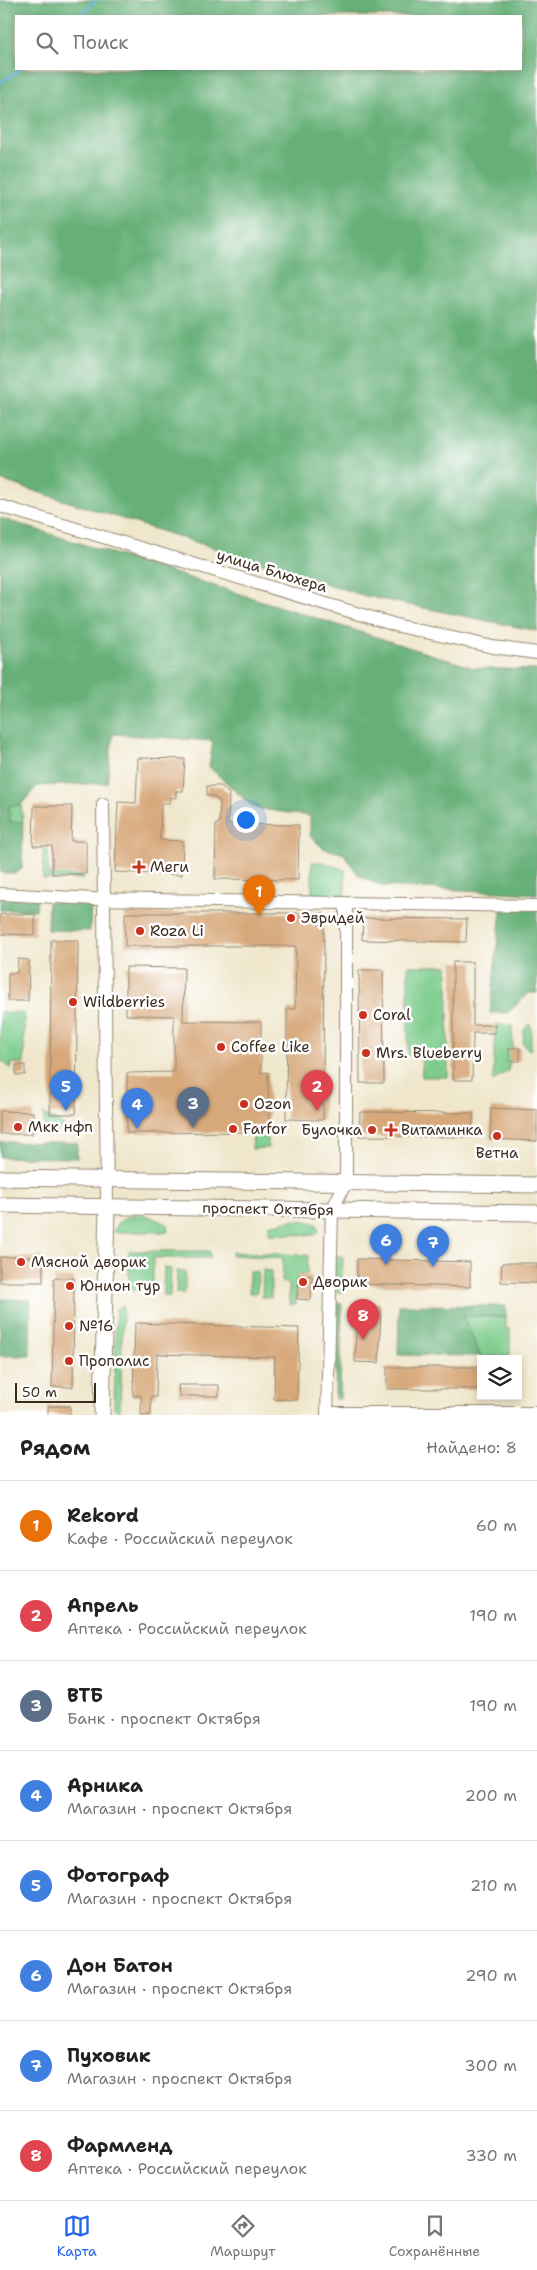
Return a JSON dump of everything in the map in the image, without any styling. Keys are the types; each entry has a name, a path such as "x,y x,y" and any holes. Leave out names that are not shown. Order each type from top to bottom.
{"main road":[{"name":"проспект Октября","path":"0,1178 537,1185"},
{"name":"проспект Октября","path":"0,1205 537,1213"},
{"path":"102,1415 107,1206"}],"street":[{"name":"улица Блюхера","path":"0,506 399,626 494,647 537,653"},
{"path":"104,804 107,1206"},
{"path":"0,894 104,900 537,906"},
{"path":"346,904 346,1182 332,1210 327,1414 537,1413"}],"green space":[{"path":"0,0 537,0 537,631 365,596 0,480"},
{"path":"0,518 474,668 537,670 537,894 382,886 359,876 344,854 323,848 310,836 310,816 254,808 209,767 213,741 113,734 107,783 37,786 21,805 9,806 10,822 23,822 22,869 16,873 0,873"},
{"path":"21,805 23,822 10,822 9,806"},
{"path":"43,850 48,850 48,875 83,876 83,879 43,879"},
{"path":"312,862 322,862 345,870 345,895 312,895"},
{"path":"0,898 37,899 36,910 0,910"},
{"path":"48,902 91,903 90,931 47,930"},
{"path":"537,909 537,993 529,993 508,1013 490,1013 501,910"},
{"path":"408,966 448,966 448,1077 422,1077 421,1056 408,1055"},
{"path":"0,1012 24,1013 24,1064 11,1063 11,1069 0,1059"},
{"path":"529,1024 531,1026 531,1049 529,1050 523,1044 524,1030"},
{"path":"495,1025 512,1025 513,1048 508,1071 493,1081"},
{"path":"44,1114 64,1126 52,1135 44,1134"},
{"path":"253,1136 268,1138 268,1148 252,1149"},
{"path":"0,1142 77,1143 77,1158 0,1157"},
{"path":"138,1215 151,1217 167,1224 168,1232 113,1232 123,1219"},
{"path":"293,1220 317,1224 319,1231 315,1235 269,1234 269,1225"},
{"path":"129,1251 210,1251 210,1258 153,1258 153,1285 145,1285 144,1291 129,1290"},
{"path":"232,1252 308,1255 307,1274 297,1274 296,1304 289,1304 289,1283 282,1282 283,1258 232,1255"},
{"path":"335,1256 343,1256 342,1292 335,1292"},
{"path":"164,1268 171,1269 170,1296 163,1296"},
{"path":"263,1270 271,1271 271,1298 262,1297"},
{"path":"177,1271 185,1271 185,1293 176,1293"},
{"path":"249,1271 258,1272 257,1293 249,1293"},
{"path":"0,1299 31,1300 30,1356 0,1356"},
{"path":"337,1303 342,1303 340,1399 335,1399"},
{"path":"399,1305 506,1306 506,1317 463,1316 481,1355 398,1355"},
{"path":"123,1306 120,1413 114,1408 116,1309"},
{"path":"463,1316 506,1317 506,1329 510,1329 510,1355 481,1355"}],"building":[{"path":"138,758 185,759 183,791 176,791 176,798 170,797 170,803 161,803 160,840 183,841 182,875 115,872 118,802 136,803"},
{"path":"207,786 221,786 229,794 228,824 299,825 298,880 215,879 216,824 219,824 220,801 213,796 207,796"},
{"path":"34,806 72,806 71,841 86,841 86,874 52,874 52,846 33,846"},
{"path":"125,913 324,913 323,1120 286,1119 287,1009 295,1009 296,946 125,946"},
{"path":"0,914 35,914 35,935 0,934"},
{"path":"363,918 467,919 466,942 362,940"},
{"path":"51,940 78,940 76,1114 50,1114"},
{"path":"18,959 29,960 28,1001 8,1001 8,973 17,973"},
{"path":"453,962 473,962 473,1025 495,1025 495,1033 473,1033 472,1080 453,1080"},
{"path":"126,967 184,968 183,1021 261,1022 261,1073 268,1072 269,1132 127,1133 127,1073 174,1072 174,1016 126,1015"},
{"path":"359,970 383,970 384,1083 360,1083"},
{"path":"509,1048 520,1048 520,1061 509,1061"},
{"path":"16,1065 25,1065 25,1075 16,1075"},
{"path":"491,1108 537,1110 537,1141 490,1139"},
{"path":"0,1111 33,1112 32,1134 0,1134"},
{"path":"360,1112 473,1113 473,1137 359,1136"},
{"path":"0,1257 43,1257 43,1282 0,1282"},
{"path":"357,1259 470,1262 470,1287 357,1284"},
{"path":"502,1263 537,1263 537,1283 501,1282"},
{"path":"299,1275 312,1276 311,1300 297,1299"},
{"path":"54,1278 74,1278 73,1387 52,1387"},
{"path":"357,1306 381,1307 379,1363 355,1362"},
{"path":"135,1323 299,1328 297,1400 274,1399 275,1357 157,1354 156,1397 151,1396 151,1415 141,1415 141,1396 133,1396"},
{"path":"387,1367 477,1367 477,1389 387,1389"},
{"path":"178,1385 219,1385 219,1396 179,1396"},
{"path":"48,1406 70,1406 70,1415 48,1415"}],"waterway":[{"path":"80,15 96,0"},
{"path":"0,83 20,70"}],"place":[{"name":"Меги","path":"139,867"},
{"name":"Rekord","path":"259,916"},
{"name":"Эвридей","path":"291,918"},
{"name":"Roza Li","path":"140,931"},
{"name":"Wildberries","path":"73,1002"},
{"name":"Coral","path":"363,1015"},
{"name":"Coffee Like","path":"221,1047"},
{"name":"Mrs. Blueberry","path":"366,1053"},
{"name":"Ozon","path":"244,1104"},
{"name":"Фотограф","path":"66,1111"},
{"name":"Апрель","path":"317,1111"},
{"name":"Мкк нфп","path":"18,1127"},
{"name":"ВТБ","path":"193,1128"},
{"name":"Арника","path":"137,1129"},
{"name":"Farfor","path":"233,1129"},
{"name":"Булочка","path":"372,1130"},
{"name":"Витаминка","path":"391,1130"},
{"name":"Ветна","path":"497,1136"},
{"name":"Мясной дворик","path":"21,1262"},
{"name":"Дон Батон","path":"386,1265"},
{"name":"Пуховик","path":"433,1267"},
{"name":"Дворик","path":"303,1282"},
{"name":"Юнион тур","path":"70,1286"},
{"name":"№16","path":"69,1326"},
{"name":"Фармленд","path":"363,1340"},
{"name":"Прополис","path":"69,1361"}]}
